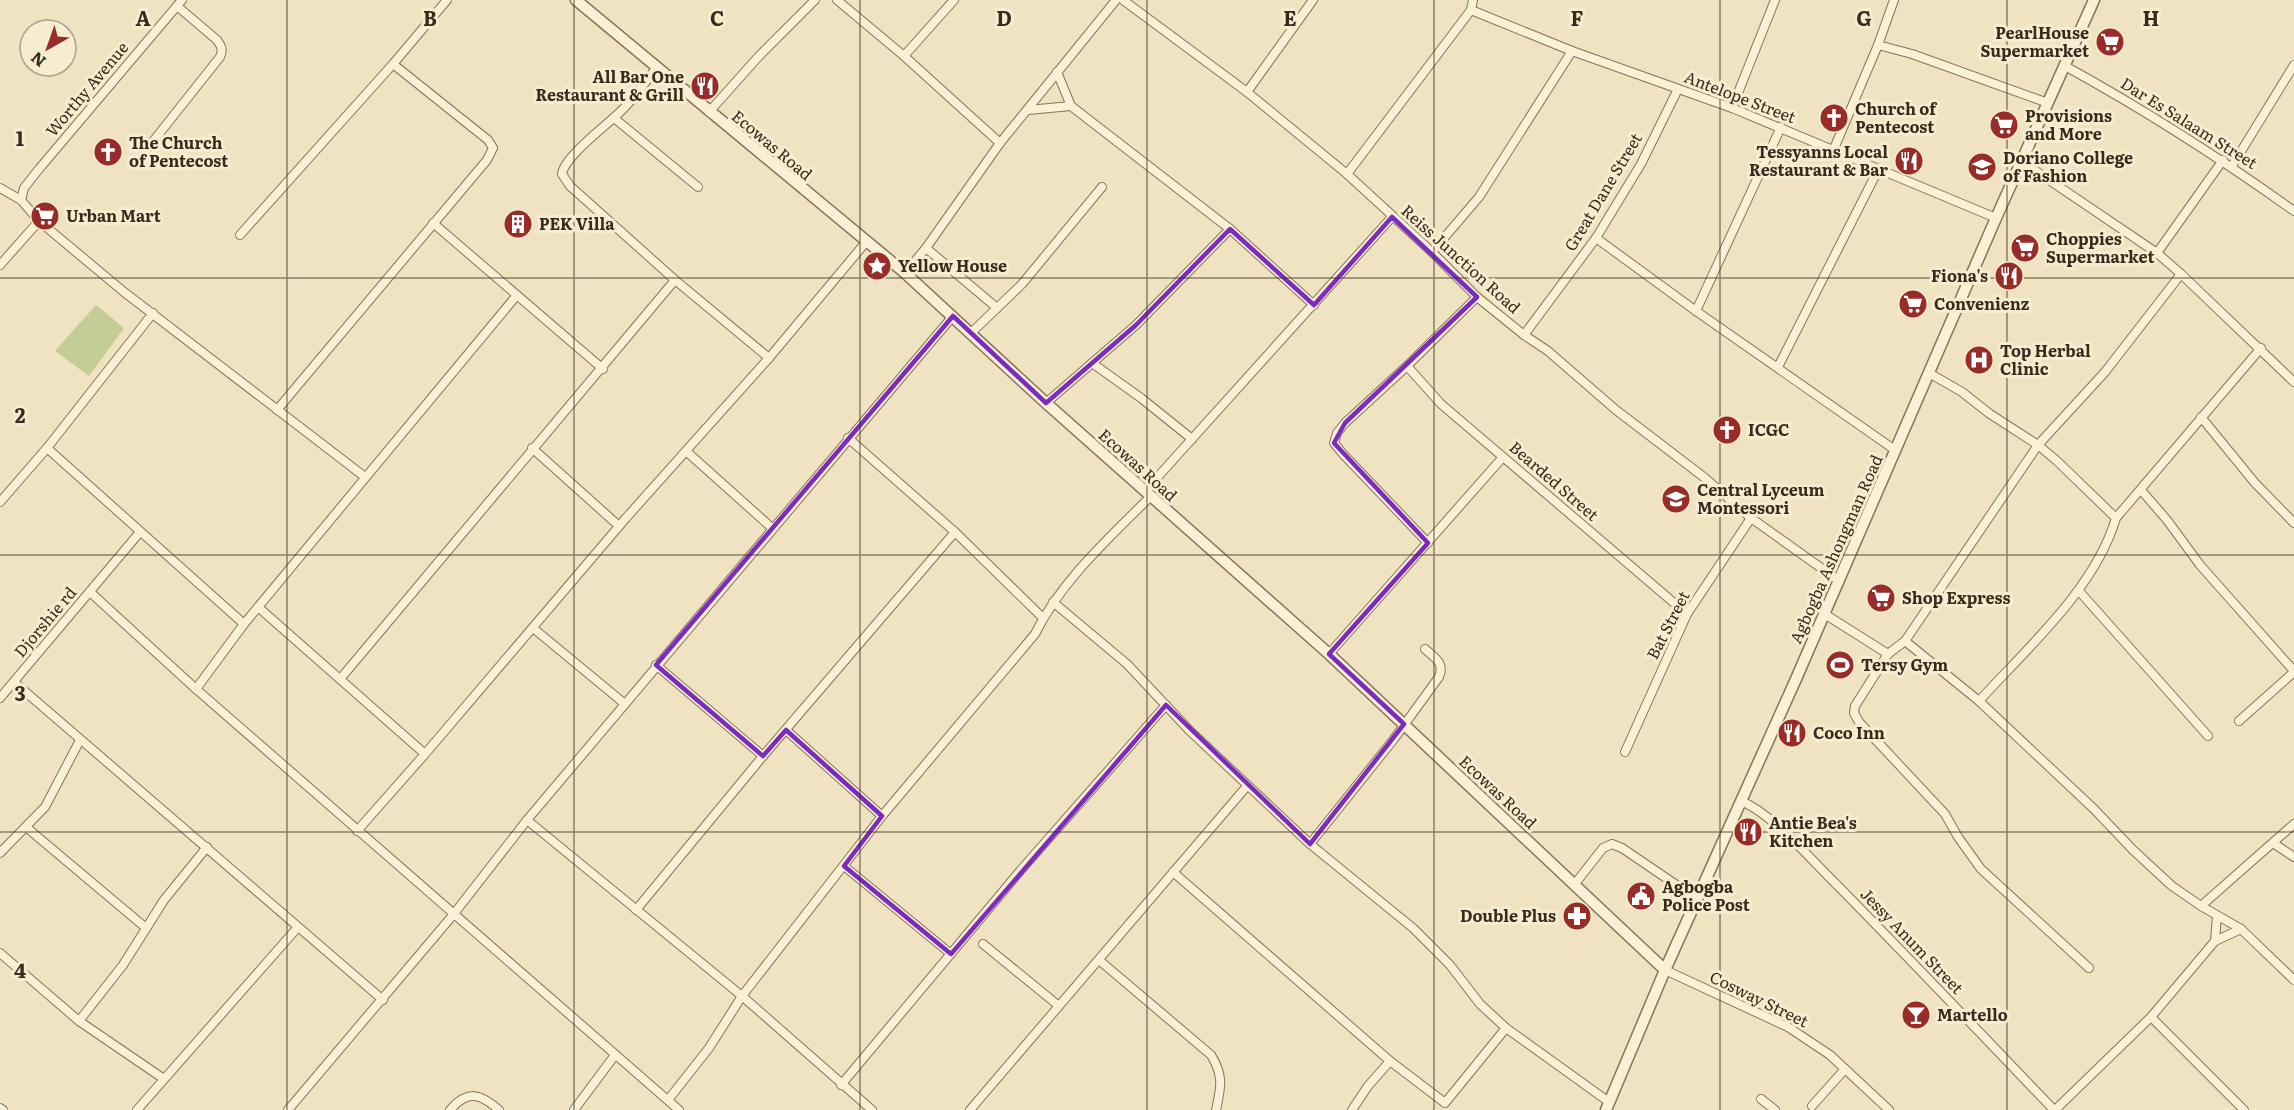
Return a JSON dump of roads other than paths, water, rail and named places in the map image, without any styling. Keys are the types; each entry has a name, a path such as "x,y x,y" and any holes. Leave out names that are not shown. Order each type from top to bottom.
{"street":[{"path":"240,235 447,0"},
{"name":"Ecowas Road","path":"576,0 905,273 1046,403 1329,654 1665,970"},
{"path":"709,112 759,56 815,0"},
{"path":"837,0 904,56 1000,143"},
{"path":"904,56 954,0"},
{"path":"905,273 926,248 1000,143 1116,0"},
{"name":"Reiss Junction Road","path":"1123,0 1247,92 1347,174 1477,297 1548,351 1616,410 1705,478 1751,518 1838,580"},
{"path":"1247,92 1313,0"},
{"path":"1347,174 1470,10 1473,0"},
{"path":"1732,108 1775,0"},
{"path":"1833,151 1878,45 1894,0"},
{"name":"Agbogba Ashongman Road","path":"1608,1106 1665,970 2094,0"},
{"path":"147,149 223,52 217,40 180,3"},
{"name":"Worthy Avenue","path":"21,200 24,188 39,169 180,3"},
{"name":"Antelope Street","path":"1470,10 1572,51 1732,108 1996,218"},
{"path":"1878,45 1912,54 2048,103"},
{"path":"1432,252 1479,197 1572,51"},
{"path":"277,410 487,159 493,148 488,140 393,64"},
{"path":"2232,166 2294,65"},
{"name":"Dar Es Salaam Street","path":"2065,66 2138,106 2232,166 2294,211"},
{"path":"656,68 614,118 575,154 562,170 562,174 570,186 675,280 769,358"},
{"path":"1057,72 1071,106 1230,230 1314,305"},
{"name":"Great Dane Street","path":"1524,335 1596,238 1641,164 1678,89"},
{"path":"1028,110 1071,106"},
{"path":"614,118 698,188"},
{"path":"1696,311 1781,128"},
{"path":"2157,253 2223,160"},
{"path":"2021,161 2157,253 2261,348 2294,382"},
{"path":"1778,367 1878,170"},
{"path":"971,333 1022,284 1102,187"},
{"path":"0,188 21,200 39,221 114,284 365,477"},
{"path":"668,1100 709,1048 742,996 882,816 1035,634 1053,602 1148,494 1192,439 1392,217"},
{"path":"0,265 39,221"},
{"path":"433,223 603,369"},
{"path":"1046,403 1136,325 1230,230"},
{"path":"1596,238 1895,450"},
{"path":"357,831 619,526 769,358 866,242"},
{"path":"926,248 997,308"},
{"path":"2089,968 1981,869 1945,814 1859,723 1854,713 1856,705 1888,654 1905,641 1954,572 2038,445 2105,372 2181,274"},
{"path":"341,678 532,448 603,369 675,280"},
{"path":"196,689 244,624 517,296"},
{"path":"1428,543 1334,443 1337,433 1345,423 1477,297"},
{"path":"0,502 47,448 153,313"},
{"path":"288,1110 383,1000 527,820 656,665 953,316"},
{"path":"1979,701 2079,591 2111,536 2116,518 2261,348"},
{"path":"1092,363 1192,439"},
{"name":"Bearded Street","path":"1407,366 1441,404 1687,614"},
{"path":"1929,373 1962,392 1990,414 2038,445 2058,461 2116,518"},
{"path":"2201,417 2255,483 2294,523"},
{"path":"848,438 955,532 1043,618"},
{"path":"47,448 244,624"},
{"path":"532,448 619,526"},
{"path":"686,451 772,528"},
{"path":"1329,654 1503,457"},
{"path":"2141,490 2167,520 2200,565 2294,671 2239,721"},
{"name":"Bat Street","path":"1625,752 1687,614 1751,518"},
{"name":"Djorshie rd","path":"0,698 140,532"},
{"path":"636,910 955,532"},
{"path":"2079,591 2208,736"},
{"path":"90,592 357,831 679,1110"},
{"path":"1053,602 1127,664 1247,786 1310,844 1413,928 1450,965 1480,1004 1506,1028 1608,1106"},
{"path":"258,607 425,754"},
{"path":"1823,613 1888,654"},
{"path":"533,628 625,704"},
{"path":"1905,641 1979,701 2172,886 2241,929 2294,980"},
{"path":"1310,844 1439,677 1441,664 1425,649"},
{"path":"656,665 764,756"},
{"path":"14,682 383,1000"},
{"path":"841,1085 1098,780 1166,705"},
{"path":"786,730 882,816"},
{"path":"0,854 52,796 80,740"},
{"path":"970,1110 1247,786"},
{"name":"Jessy Anum Street","path":"1741,801 1759,811 1810,859 2054,1110"},
{"path":"527,820 742,996 872,1110"},
{"path":"2201,906 2294,824"},
{"path":"26,827 146,928"},
{"path":"2273,843 2294,857"},
{"path":"1574,885 1603,848 1612,844 1622,848 1697,898"},
{"path":"79,1020 123,965 164,900 207,847"},
{"path":"844,866 951,954"},
{"path":"1173,872 1444,1107 1506,1028"},
{"path":"2215,941 2217,915"},
{"path":"138,1110 298,927"},
{"path":"2054,1110 2151,1017 2215,941 2241,929"},
{"path":"983,944 1059,1006"},
{"path":"0,953 79,1020 164,1079"},
{"path":"1099,960 1211,1055 1220,1068 1222,1085 1216,1110"},
{"name":"Cosway Street","path":"1665,970 1788,1027 1830,1055 1889,1110"},
{"path":"2151,1017 2244,1110"},
{"path":"574,1110 615,1055"},
{"path":"1352,1110 1368,1086 1390,1061"},
{"path":"1812,1106 1845,1069"},
{"path":"450,1110 459,1100 473,1095 486,1099 499,1110"},
{"path":"1761,1099 1775,1110"}],"place":[{"name":"PearlHouse Supermarket","path":"2110,42"},
{"name":"All Bar One Restaurant & Grill","path":"705,86"},
{"name":"Church of Pentecost","path":"1834,118"},
{"name":"Provisions and More","path":"2004,125"},
{"name":"The Church of Pentecost","path":"108,152"},
{"name":"Tessyanns Local Restaurant & Bar","path":"1909,161"},
{"name":"Doriano College of Fashion","path":"1982,167"},
{"name":"Urban Mart","path":"45,216"},
{"name":"PEK Villa","path":"518,224"},
{"name":"Choppies Supermarket","path":"2025,248"},
{"name":"Yellow House","path":"877,266"},
{"name":"Fiona's","path":"2009,276"},
{"name":"Convenienz","path":"1913,304"},
{"name":"Top Herbal Clinic","path":"1979,360"},
{"name":"ICGC","path":"1727,430"},
{"name":"Central Lyceum Montessori","path":"1676,499"},
{"name":"Shop Express","path":"1881,598"},
{"name":"Tersy Gym","path":"1840,665"},
{"name":"Coco Inn","path":"1792,733"},
{"name":"Antie Bea's Kitchen","path":"1748,832"},
{"name":"Agbogba Police Post","path":"1641,896"},
{"name":"Double Plus","path":"1577,916"},
{"name":"Martello","path":"1916,1015"}]}
